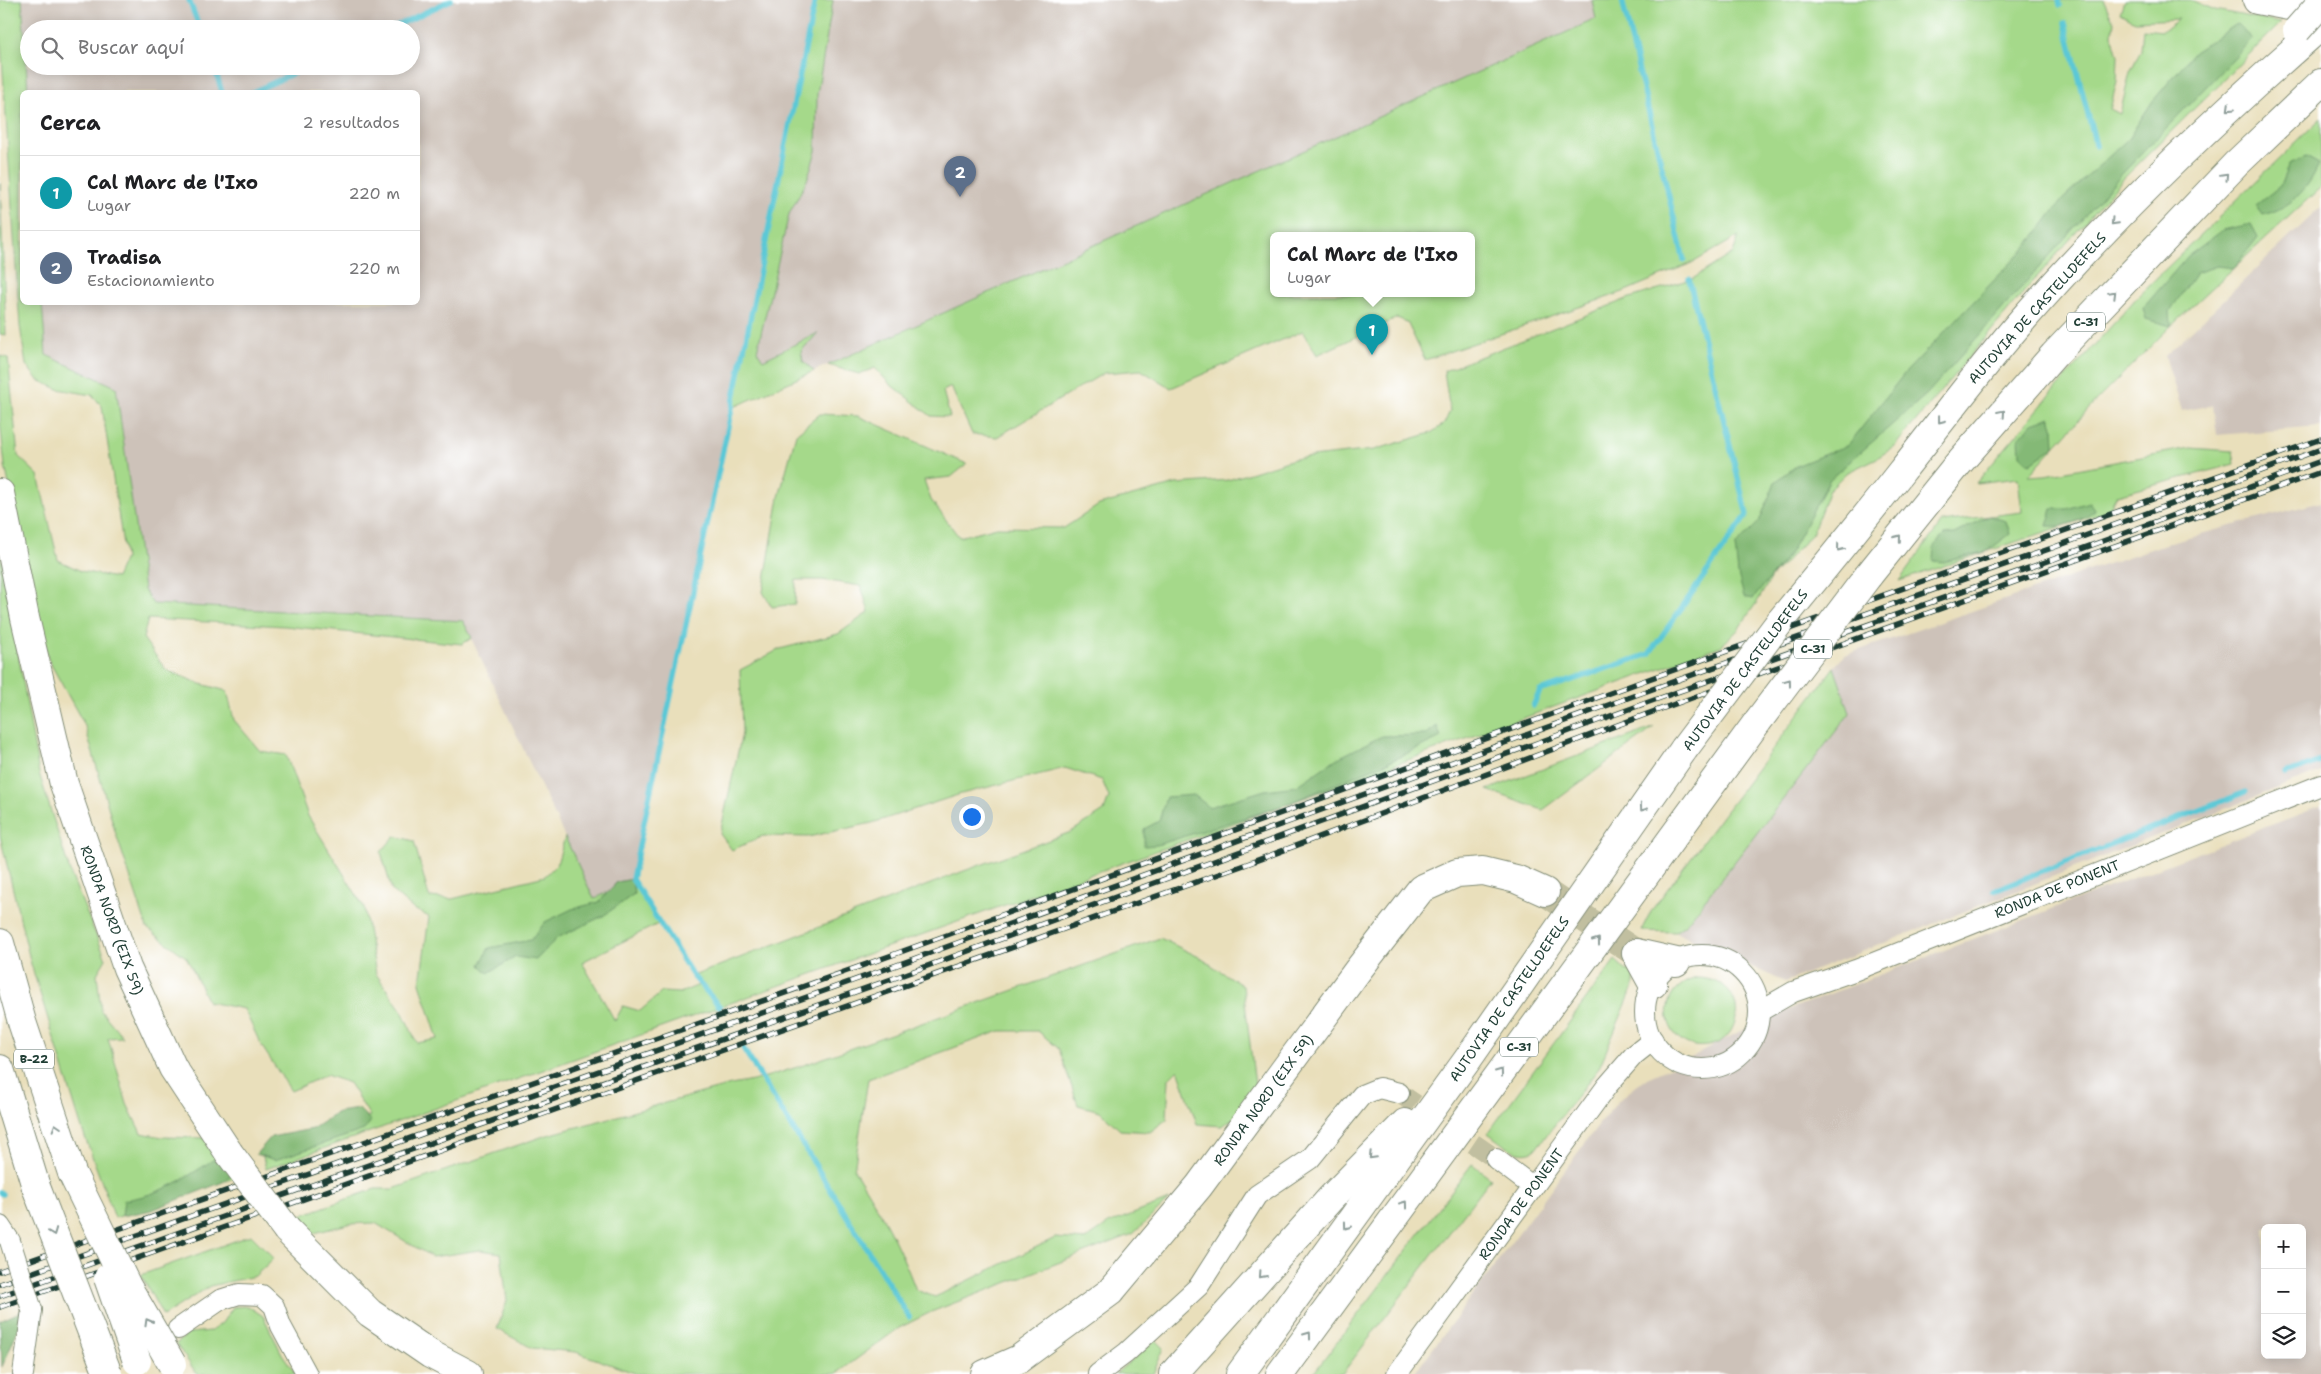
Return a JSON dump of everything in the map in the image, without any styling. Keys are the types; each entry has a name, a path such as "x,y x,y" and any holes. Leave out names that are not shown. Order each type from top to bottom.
{"main road":[{"path":"2257,0 2313,25"},
{"name":"AUTOVIA DE CASTELLDEFELS","path":"1240,1374 1468,1059 1684,749 1779,624 1900,474 1981,368 2020,323 2149,185 2265,74 2313,25 2321,3"},
{"name":"C-31","path":"1280,1374 1758,721 1868,576 1958,464 2054,354 2236,164 2321,83"},
{"name":"RONDA NORD (EIX 59)","path":"0,494 25,618 64,784 127,968 173,1068 228,1153 287,1230 370,1313 430,1354 468,1374"},
{"name":"RONDA NORD (EIX 59)","path":"985,1374 1019,1359 1110,1292 1199,1186 1358,970 1421,889 1457,873 1484,871 1516,879 1546,892"},
{"name":"B-22","path":"0,943 22,1022 140,1368"},
{"path":"1653,984 1636,953 1676,962"},
{"path":"1173,1374 1331,1198 1468,1059"},
{"name":"B-22","path":"0,1069 36,1186 108,1374"},
{"path":"72,1173 127,1286 176,1369"}],"street":[{"name":"RONDA DE PONENT","path":"1760,1011 1793,992 1856,970 2321,785"},
{"path":"1653,984 1647,998 1645,1012 1647,1027 1663,1054 1678,1064 1695,1069 1713,1068 1729,1063 1743,1052 1754,1038 1760,1011 1753,987 1746,976 1732,963 1714,956 1694,956 1676,962"},
{"name":"RONDA DE PONENT","path":"1753,987 1793,992"},
{"name":"RONDA DE PONENT","path":"1397,1374 1607,1086 1634,1056 1653,1040"},
{"path":"1098,1374 1126,1353 1199,1286 1258,1195 1310,1159 1362,1094 1379,1088 1399,1092"},
{"path":"1496,1159 1533,1187"},
{"path":"5,1234 32,1310 23,1374"},
{"path":"178,1329 220,1300 238,1294 262,1295 274,1306 281,1326 307,1374"}],"shaded area":[{"path":"22,0 1592,0 1596,19 732,408 632,879 594,899 463,621 153,604 144,590 116,387 46,355 42,305 420,305 420,90 28,90 27,75 420,75 420,20 23,20"},
{"path":"2321,207 2321,427 2217,435 2213,405 2182,411 2165,356"},
{"path":"2321,502 2321,771 1785,982 1675,932 1687,923 1850,713 1834,667 1845,655 2171,542"},
{"path":"2321,806 2321,1374 1414,1374 1599,1124 1621,1098 1647,1078 1683,1062 1759,1021"}],"green space":[{"path":"0,0 22,0 23,20 20,20 20,75 27,75 28,90 20,90 20,305 42,305 46,355 116,387 144,590 153,604 463,621 472,638 462,644 285,626 148,619 143,638 166,670 201,684 227,691 234,720 260,751 286,755 308,816 364,907 376,974 402,1011 417,1043 438,1039 420,983 429,917 412,908 392,891 381,852 395,836 414,841 429,897 452,899 545,876 557,864 565,837 594,899 632,879 660,923 582,962 615,1021 623,1006 640,1011 662,992 680,993 699,985 693,976 964,871 1071,832 1104,811 1109,797 1102,780 1065,768 961,794 872,823 808,837 763,836 732,850 720,834 742,733 740,670 780,649 838,634 869,612 861,586 822,580 796,580 795,604 772,607 763,592 779,497 796,434 820,414 858,416 967,464 951,477 924,480 931,500 959,537 997,527 1064,528 1099,505 1176,484 1228,480 1294,459 1374,450 1431,433 1444,424 1450,411 1444,371 1627,299 1694,278 1733,253 1739,236 1694,262 1623,292 1425,360 1407,322 1397,318 1317,355 1303,331 1171,388 1141,370 1104,373 997,437 972,434 951,387 943,391 950,417 931,416 891,385 875,368 859,374 828,365 1596,19 1592,0 2103,0 2114,22 2112,35 2118,56 2117,81 2110,109 2120,114 2130,72 2141,50 2143,29 2162,31 2179,19 2135,21 2120,13 2124,0 2191,0 2215,10 2281,23 2121,181 2023,293 1894,447 1877,458 1846,473 1829,490 1812,534 1772,576 1737,631 1721,646 1282,806 266,1169 263,1157 370,1116 349,1083 326,1075 291,1091 261,1045 244,1009 208,1002 187,958 147,928 115,831 85,726 48,659 5,466 0,421 0,356 8,358 18,456 38,475 58,560 81,571 116,578 125,558 102,406 92,395 58,389 38,380 26,365 20,326 0,27"},
{"path":"815,0 833,0 817,94 816,151 807,180 789,214 757,351 763,360 818,333 801,351 803,361 814,371 732,408"},
{"path":"2237,24 2252,39 2119,177 1927,394 1830,479 1790,553 1753,599 1744,597 1738,574 1735,546 1759,522 1775,482 1796,466 1848,445 1904,374 2028,245 2063,199 2128,139 2152,102 2194,52"},
{"path":"2321,118 2321,187 2171,326 2097,400 2028,476 2045,475 2190,448 2233,451 2235,464 2117,495 2108,511 1899,581 1942,522 2022,512 2018,478 1976,483 2051,394 2139,295"},
{"path":"2306,157 2319,164 2304,190 2282,208 2263,215 2256,205 2280,186 2289,164"},
{"path":"0,183 6,335 0,334"},
{"path":"2251,224 2258,237 2234,268 2217,266 2196,273 2170,311 2171,326 2146,319 2143,308 2188,256 2223,230"},
{"path":"2050,417 2054,429 2055,446 2030,464 2020,455 2019,438 2033,423"},
{"path":"2089,502 2095,510 2084,517 2067,525 2047,526 2052,509 2067,509"},
{"path":"1989,516 2006,521 2010,534 1988,551 1944,562 1933,561 1934,546 1944,535 1954,534"},
{"path":"0,550 39,773 71,875 106,959 97,974 101,1011 123,1037 108,1038 127,1104 141,1133 162,1137 207,1138 240,1176 115,1218 82,1129 31,964 0,836"},
{"path":"1834,667 1850,713 1687,923 1675,932 1641,931 1651,911"},
{"path":"1437,726 1441,737 1387,763 1282,806 1157,845 1144,846 1144,829 1159,821 1166,797 1194,795 1209,807 1265,790 1297,786 1336,759 1382,736 1425,735"},
{"path":"1655,727 1543,810 1487,790"},
{"path":"632,879 634,894 603,916 557,938 536,960 516,957 488,973 480,965 489,948 531,940 545,922 572,909 599,902 617,882"},
{"path":"1160,938 1199,957 1243,986 1255,1085 1233,1119 1222,1126 1197,1124 1178,1069 1169,1078 1167,1119 1150,1132 1120,1130 1100,1111 1078,1105 1059,1049 1038,1031 1000,1031 868,1079 854,1170 888,1228 916,1290 935,1297 1055,1238 1085,1240 1110,1223 1169,1200 1133,1234 931,1312 899,1328 836,1374 637,1374 576,1352 532,1348 497,1329 507,1301 501,1253 480,1250 432,1257 375,1223 348,1224 311,1234 296,1217 375,1189 393,1189 544,1136 731,1085 753,1081 804,1065"},
{"path":"1615,960 1627,971 1631,969 1634,976 1634,985 1599,1068 1535,1150 1522,1153 1510,1149 1488,1133"},
{"path":"1697,978 1716,982 1730,993 1734,1001 1736,1019 1732,1029 1724,1039 1712,1045 1696,1046 1683,1041 1674,1033 1668,1021 1668,1008 1672,996 1681,985"},
{"path":"359,1109 371,1121 364,1130 275,1160 256,1154 271,1137 312,1129 338,1112"},
{"path":"219,1156 240,1166 223,1182 152,1210 122,1216 124,1200 151,1194 174,1184"},
{"path":"1472,1164 1491,1178 1342,1374 1313,1374"},
{"path":"251,1235 274,1258 255,1276 210,1286 163,1316 141,1275"},
{"path":"248,1306 263,1316 282,1354 296,1374 197,1374 176,1344 189,1333 211,1331 222,1323 233,1307"},
{"path":"22,1311 22,1320 2,1367 0,1321"},
{"path":"1156,1340 1164,1348 1153,1374 1115,1374"}],"waterway":[{"path":"189,0 197,20"},
{"path":"409,20 451,0"},
{"path":"720,1007 693,976 632,879 732,408 815,0"},
{"path":"1622,0 1684,260"},
{"path":"2059,0 2060,5"},
{"path":"2065,23 2096,146"},
{"path":"217,75 221,90"},
{"path":"257,90 290,75"},
{"path":"1533,706 1540,691 1649,654 1747,515 1689,279"},
{"path":"2286,774 2321,761"},
{"path":"1994,890 2246,792"},
{"path":"743,1048 909,1317"}],"tunnel":[{"path":"1545,892 1636,953"},
{"path":"1399,1093 1496,1159"}],"railway":[{"path":"0,1271 895,954 1643,681 2321,439"},
{"path":"0,1284 897,965 1644,692 2052,548 2321,449"},
{"path":"0,1296 900,976 1646,703 2054,559 2321,461"},
{"path":"0,1307 1247,864 1647,714 2321,472"}],"place":[{"name":"Tradisa","path":"960,197"},
{"name":"Cal Marc de l'Ixo","path":"1372,355"}]}
